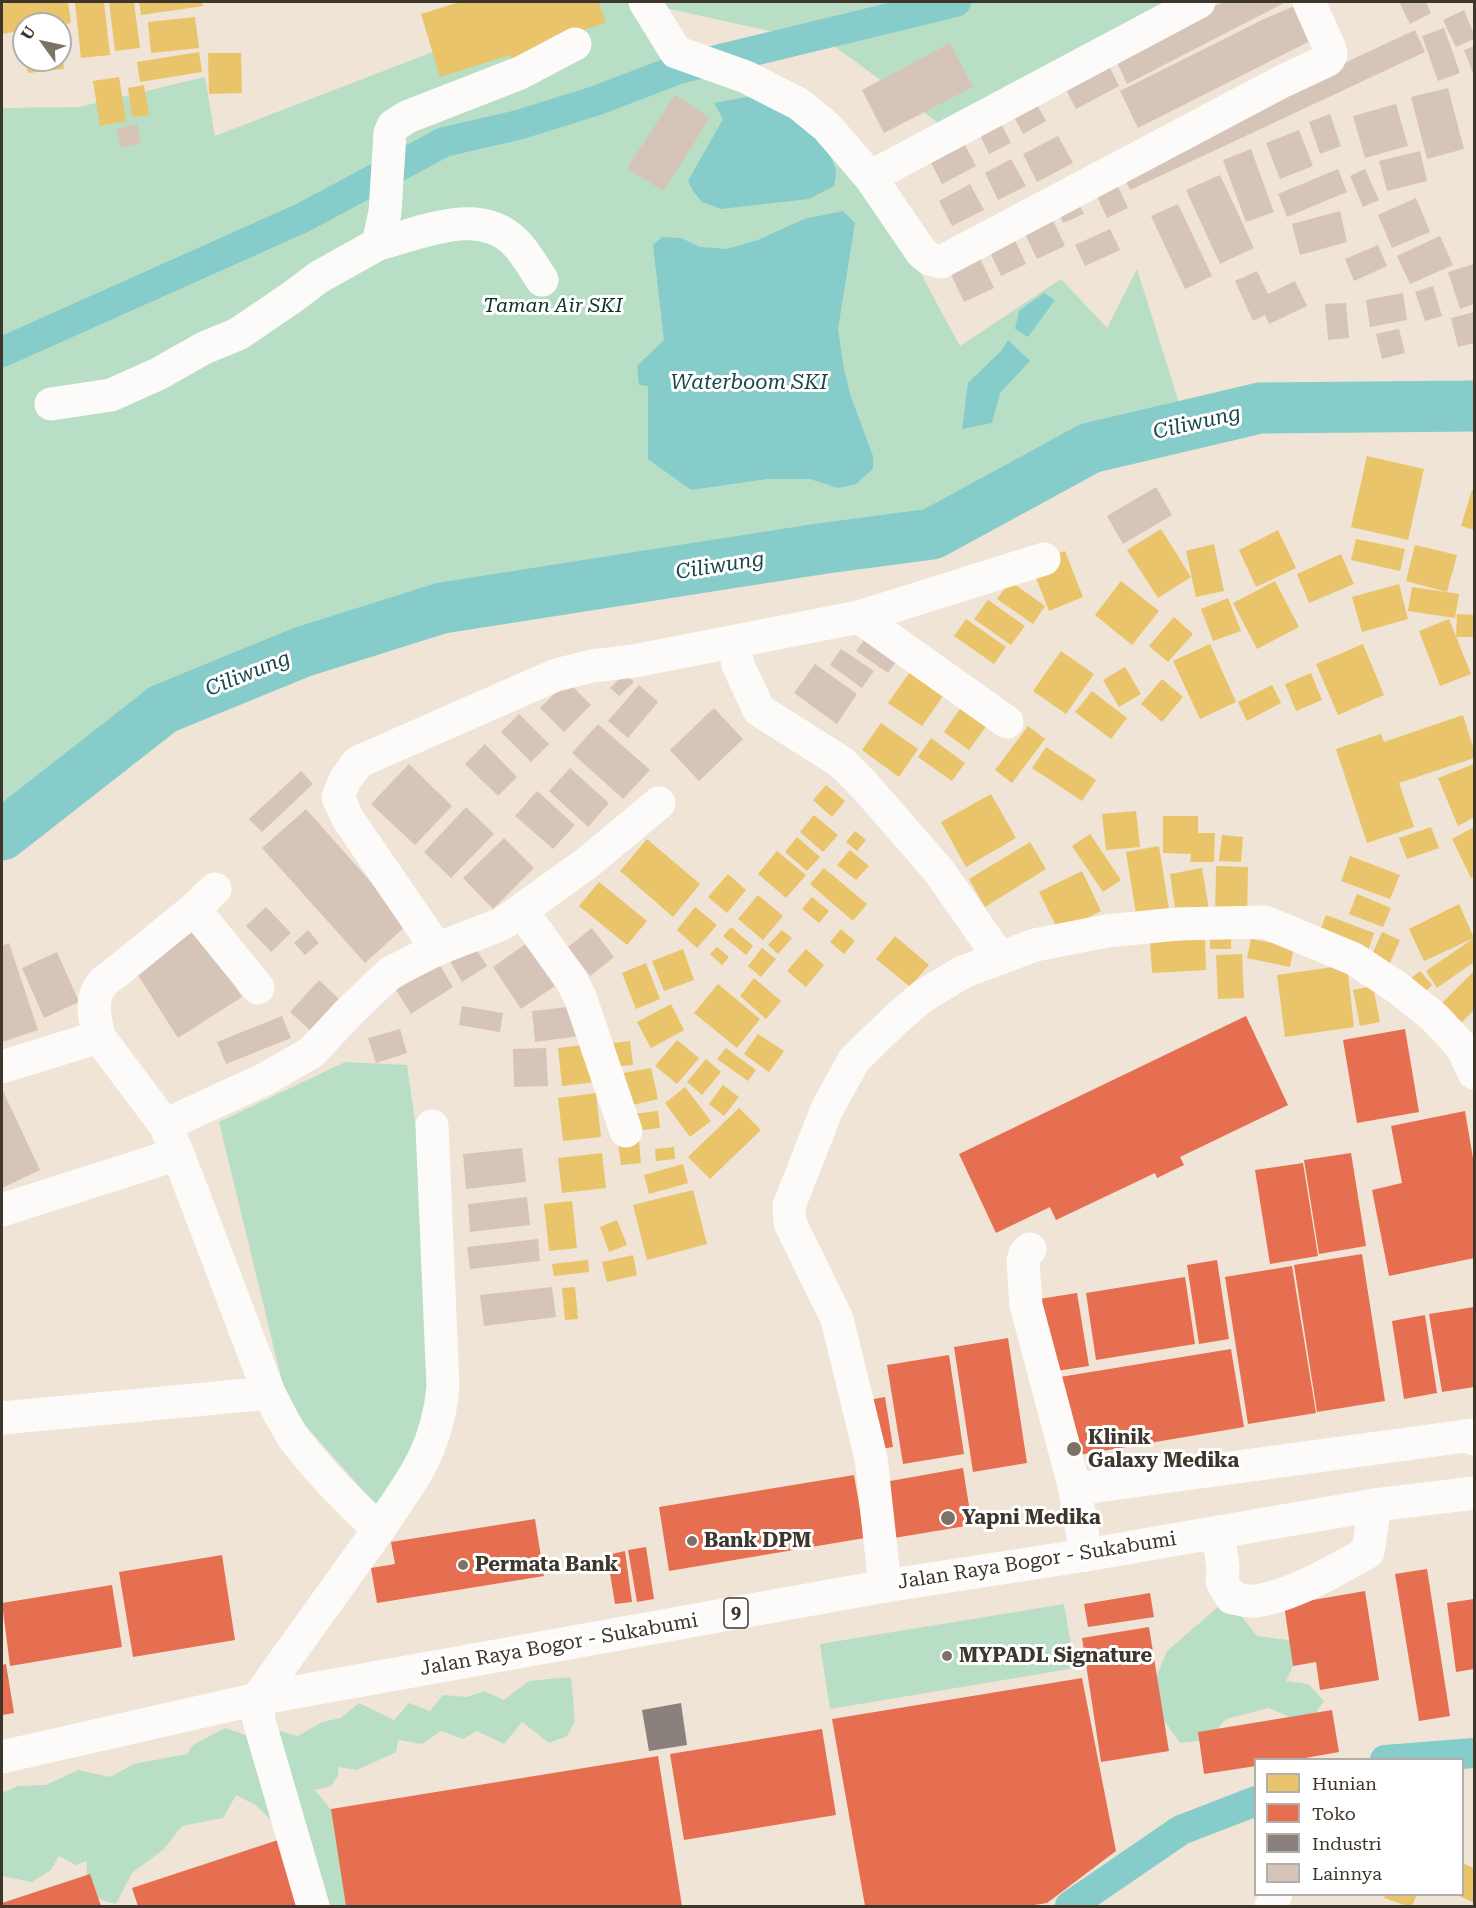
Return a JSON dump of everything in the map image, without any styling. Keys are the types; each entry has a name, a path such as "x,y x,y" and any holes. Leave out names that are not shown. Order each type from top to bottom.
{"main road":[{"path":"645,2 676,52 747,77 799,104 827,127 870,177 922,253 930,259 941,262 1272,87 1328,60 1331,55 1330,49 1310,2"},
{"path":"870,177 1116,44 1199,2"},
{"path":"378,244 385,212 389,144 393,126 407,117 520,73 575,44"},
{"path":"51,404 111,395 158,374 204,348 238,334 319,277 378,244 435,228 461,224 498,230 515,242 542,280"},
{"path":"437,949 348,819 343,808 338,796 345,780 358,762 556,675 592,666 634,661 859,616 1044,559"},
{"path":"859,616 1007,722"},
{"path":"734,642 738,665 759,710 841,762 939,870 999,957"},
{"path":"165,1125 265,1079 312,1052 390,973 437,949 502,924 587,863 659,803"},
{"path":"258,988 204,899 114,974 103,980 92,1011 99,1037 165,1125 269,1393 284,1422 298,1444 360,1512 379,1529"},
{"path":"521,910 572,981 580,997 626,1131"},
{"path":"885,1586 871,1458 837,1319 790,1223 789,1206 827,1109 854,1060 895,1020 923,996 963,972 1035,945 1107,931 1177,924 1265,922 1354,959 1398,988 1434,1017 1462,1047 1474,1073"},
{"path":"2,1067 99,1037"},
{"path":"313,1906 259,1721 258,1699 379,1529 420,1468 433,1439 441,1411 443,1387 432,1126"},
{"path":"2,1210 178,1154"},
{"path":"1030,1249 1023,1261 1026,1305 1075,1489 1086,1554"},
{"path":"2,1418 269,1393"},
{"path":"1075,1489 1473,1435 1474,1439"},
{"name":"Jalan Raya Bogor - Sukabumi","path":"2,1757 258,1699 885,1586 1375,1505 1474,1493"},
{"path":"1218,1532 1223,1567 1222,1582 1232,1598 1254,1602 1279,1595 1328,1575 1368,1552 1375,1505"}],"green space":[{"name":"Taman Air SKI","path":"562,2 1213,2 952,133 833,45 647,4 679,51 788,103 888,213 960,346 1061,279 1107,328 1137,269 1186,425 1090,448 932,534 442,608 169,705 2,835 2,108 79,107 205,77 215,136"},
{"path":"345,1062 407,1065 435,1260 430,1406 384,1514 288,1406 219,1122"},
{"name":"MYPADL Signature","path":"1064,1604 1075,1668 830,1709 820,1644"},
{"path":"1218,1607 1239,1613 1257,1636 1295,1641 1299,1653 1286,1681 1308,1684 1324,1701 1307,1725 1269,1708 1226,1719 1208,1740 1180,1743 1157,1710 1153,1685 1167,1651"},
{"path":"571,1677 575,1722 567,1736 549,1743 522,1722 504,1744 477,1731 463,1739 441,1731 422,1744 398,1740 396,1752 357,1770 338,1767 338,1776 331,1786 315,1790 349,1832 347,1879 357,1906 303,1906 282,1832 257,1806 236,1795 223,1818 182,1826 164,1849 132,1873 116,1904 98,1898 89,1891 87,1861 76,1865 59,1856 51,1870 32,1882 2,1876 2,1793 18,1786 46,1785 78,1770 110,1777 134,1764 187,1754 193,1745 225,1728 246,1735 272,1729 298,1736 322,1722 341,1718 359,1703 394,1720 409,1703 430,1711 443,1695 467,1697 484,1691 504,1700 529,1681"}],"water":[{"path":"752,96 801,124 812,133 821,143 835,167 834,186 809,199 721,209 702,202 688,181 723,119 714,103"},
{"name":"Waterboom SKI","path":"843,211 855,223 838,329 851,397 873,456 873,469 856,484 838,488 810,479 767,479 691,490 648,459 648,386 639,385 637,366 664,340 653,245 662,237 681,238 700,247 727,249 758,240 804,219"},
{"path":"1044,293 1055,300 1028,337 1015,329 1019,311"},
{"path":"1008,340 1030,361 1000,393 992,423 962,429 968,383 1002,350"}],"building: Hunian":[{"path":"68,2 69,12 12,12 12,32 2,34 2,3"},
{"path":"75,2 104,2 110,55 81,58"},
{"path":"109,2 134,2 140,48 115,51"},
{"path":"139,2 202,2 203,6 141,15"},
{"path":"460,2 599,2 606,23 544,42 512,63 510,55 440,77 421,14"},
{"path":"195,17 199,48 151,53 148,22"},
{"path":"199,52 202,72 140,82 137,62"},
{"path":"208,53 241,53 242,93 209,94"},
{"path":"119,77 126,121 100,126 93,81"},
{"path":"144,85 149,115 132,117 128,88"},
{"path":"1367,456 1424,469 1408,540 1351,527"},
{"path":"1472,490 1474,490 1474,530 1461,526"},
{"path":"1161,529 1191,577 1158,598 1127,550"},
{"path":"1278,530 1296,568 1256,587 1239,550"},
{"path":"1356,539 1405,549 1400,571 1351,560"},
{"path":"1214,544 1224,591 1196,597 1186,551"},
{"path":"1415,545 1457,555 1447,592 1406,581"},
{"path":"1065,551 1083,597 1049,611 1031,565"},
{"path":"1341,554 1354,584 1309,603 1297,574"},
{"path":"1010,581 1045,606 1033,624 997,599"},
{"path":"1121,581 1159,611 1132,645 1095,615"},
{"path":"1275,581 1299,627 1257,649 1233,603"},
{"path":"1399,584 1408,619 1362,632 1352,597"},
{"path":"1412,587 1459,594 1455,618 1408,611"},
{"path":"1228,598 1241,631 1213,641 1201,609"},
{"path":"988,600 1025,626 1011,645 974,619"},
{"path":"1457,614 1474,615 1474,637 1456,637"},
{"path":"1174,617 1193,634 1168,662 1149,646"},
{"path":"966,619 1006,647 994,664 954,636"},
{"path":"1449,619 1471,674 1440,686 1419,631"},
{"path":"1210,644 1236,702 1200,719 1173,661"},
{"path":"1363,644 1384,695 1338,715 1316,664"},
{"path":"1061,651 1094,674 1066,714 1033,691"},
{"path":"917,662 950,686 922,726 888,703"},
{"path":"1125,667 1141,694 1119,707 1103,680"},
{"path":"1311,673 1322,700 1296,711 1285,684"},
{"path":"1162,679 1183,697 1162,722 1141,704"},
{"path":"1272,685 1281,703 1247,721 1238,702"},
{"path":"1092,691 1127,718 1111,739 1075,712"},
{"path":"964,703 990,721 969,750 944,732"},
{"path":"1463,715 1474,750 1474,758 1399,783 1414,827 1367,843 1336,749 1381,734 1384,742"},
{"path":"881,723 918,749 899,777 862,750"},
{"path":"1028,726 1045,739 1012,783 995,770"},
{"path":"931,738 965,763 952,781 918,757"},
{"path":"1046,747 1096,780 1082,801 1032,768"},
{"path":"1474,764 1474,817 1458,826 1438,778"},
{"path":"826,785 845,801 832,817 813,800"},
{"path":"991,794 1016,838 966,867 941,822"},
{"path":"1136,811 1140,847 1106,850 1102,814"},
{"path":"814,815 838,835 823,852 800,832"},
{"path":"1163,816 1198,816 1198,833 1215,833 1214,862 1190,862 1191,854 1163,853"},
{"path":"1431,827 1439,848 1407,859 1399,838"},
{"path":"1474,827 1474,876 1471,878 1452,839"},
{"path":"855,831 866,840 857,851 846,842"},
{"path":"1090,834 1121,880 1103,892 1072,846"},
{"path":"1222,835 1243,837 1241,862 1219,861"},
{"path":"797,837 820,857 807,871 785,852"},
{"path":"647,839 700,884 673,917 620,871"},
{"path":"1030,842 1046,869 985,907 969,879"},
{"path":"1159,846 1170,915 1137,920 1126,852"},
{"path":"850,850 869,866 856,880 837,865"},
{"path":"777,851 806,875 786,898 758,874"},
{"path":"1350,856 1400,875 1390,899 1341,881"},
{"path":"1216,866 1248,867 1247,917 1215,917"},
{"path":"824,868 867,904 853,921 810,884"},
{"path":"1202,868 1209,910 1176,915 1170,874"},
{"path":"1082,871 1101,911 1059,932 1039,892"},
{"path":"728,874 746,890 727,913 708,897"},
{"path":"599,882 647,921 627,945 579,906"},
{"path":"1357,894 1391,908 1383,927 1349,914"},
{"path":"758,895 783,916 763,940 738,919"},
{"path":"812,897 829,911 819,923 802,909"},
{"path":"1459,904 1474,938 1424,961 1409,929"},
{"path":"695,907 717,925 697,948 677,930"},
{"path":"1326,915 1374,933 1366,957 1317,938"},
{"path":"731,927 753,946 746,955 723,936"},
{"path":"841,929 855,941 844,954 830,942"},
{"path":"782,930 792,938 778,954 768,945"},
{"path":"1382,932 1400,940 1389,965 1371,957"},
{"path":"1210,933 1231,933 1231,949 1210,949"},
{"path":"895,936 929,965 910,987 876,959"},
{"path":"1474,938 1474,962 1437,988 1426,971"},
{"path":"1205,939 1206,970 1152,973 1150,942"},
{"path":"1251,939 1294,947 1290,967 1247,958"},
{"path":"717,947 729,957 722,965 710,954"},
{"path":"762,948 776,959 761,977 748,966"},
{"path":"683,949 694,980 664,991 652,961"},
{"path":"806,949 824,965 806,987 787,971"},
{"path":"1242,954 1244,998 1218,999 1216,955"},
{"path":"646,963 660,999 636,1009 622,973"},
{"path":"1347,965 1354,1027 1285,1037 1277,975"},
{"path":"1420,971 1432,985 1423,994 1410,979"},
{"path":"1474,971 1474,1010 1457,1027 1438,1007"},
{"path":"754,978 781,1001 766,1019 740,996"},
{"path":"718,984 760,1019 737,1048 694,1013"},
{"path":"1373,986 1380,1022 1360,1026 1353,990"},
{"path":"671,1004 684,1030 651,1048 637,1022"},
{"path":"758,1034 784,1051 769,1072 744,1054"},
{"path":"677,1040 699,1058 677,1084 655,1066"},
{"path":"630,1041 633,1065 607,1067 605,1044"},
{"path":"591,1044 595,1082 562,1086 558,1048"},
{"path":"726,1048 756,1070 748,1081 717,1059"},
{"path":"706,1059 721,1072 702,1095 687,1082"},
{"path":"651,1068 658,1099 624,1107 618,1074"},
{"path":"723,1085 739,1097 724,1116 709,1104"},
{"path":"685,1087 711,1121 690,1137 665,1103"},
{"path":"596,1093 601,1137 563,1141 558,1098"},
{"path":"739,1108 761,1130 710,1179 688,1157"},
{"path":"658,1111 660,1128 634,1131 632,1114"},
{"path":"639,1141 641,1163 621,1165 618,1143"},
{"path":"674,1147 675,1159 656,1161 655,1149"},
{"path":"602,1153 606,1188 562,1193 558,1158"},
{"path":"683,1164 688,1183 649,1194 644,1175"},
{"path":"693,1190 707,1244 647,1260 633,1205"},
{"path":"572,1201 577,1248 549,1251 544,1204"},
{"path":"617,1220 627,1245 609,1252 600,1227"},
{"path":"633,1255 637,1275 607,1282 602,1262"},
{"path":"588,1260 589,1272 554,1276 552,1264"},
{"path":"575,1287 578,1319 565,1320 562,1288"},
{"path":"1464,1864 1474,1868 1474,1903 1459,1896 1464,1896"},
{"path":"1385,1896 1416,1896 1412,1906 1384,1898"}],"building: Toko":[{"path":"1246,1016 1288,1105 1180,1157 1184,1165 1157,1178 1155,1173 1056,1220 1050,1207 996,1233 959,1154"},
{"path":"1405,1029 1419,1112 1357,1123 1343,1040"},
{"path":"1465,1111 1474,1164 1474,1258 1389,1276 1372,1190 1402,1183 1391,1126"},
{"path":"1351,1153 1366,1246 1319,1254 1304,1160"},
{"path":"1303,1163 1318,1256 1270,1264 1255,1170"},
{"path":"1362,1254 1385,1401 1317,1412 1294,1265"},
{"path":"1217,1260 1229,1339 1199,1344 1187,1265"},
{"path":"1292,1266 1316,1413 1248,1424 1225,1277"},
{"path":"1185,1277 1195,1344 1096,1360 1086,1293"},
{"path":"1077,1293 1089,1366 1050,1372 1039,1299"},
{"path":"1474,1307 1474,1387 1442,1392 1429,1314"},
{"path":"1425,1315 1437,1393 1404,1399 1392,1321"},
{"path":"1008,1338 1027,1463 973,1472 954,1347"},
{"path":"1231,1349 1244,1427 1067,1457 1054,1378"},
{"path":"949,1355 964,1454 903,1464 887,1365"},
{"path":"885,1397 893,1447 876,1450 868,1400"},
{"path":"963,1468 972,1525 888,1539 879,1483"},
{"path":"854,1475 865,1538 669,1571 659,1507"},
{"path":"535,1519 544,1576 377,1603 371,1568 395,1564 391,1542"},
{"path":"646,1547 654,1599 637,1602 628,1550"},
{"path":"625,1551 632,1602 615,1604 607,1555"},
{"path":"222,1555 235,1640 133,1657 119,1572"},
{"path":"1427,1569 1450,1716 1419,1721 1395,1574"},
{"path":"112,1585 122,1647 10,1666 2,1603"},
{"path":"1365,1591 1379,1680 1320,1690 1316,1662 1293,1666 1284,1605"},
{"path":"1150,1593 1154,1617 1088,1627 1084,1604"},
{"path":"1474,1599 1474,1669 1456,1672 1447,1603"},
{"path":"1149,1627 1169,1751 1101,1762 1082,1638"},
{"path":"6,1664 14,1713 2,1715 2,1665"},
{"path":"1082,1678 1116,1851 1047,1903 1028,1906 865,1906 832,1719"},
{"path":"1332,1710 1339,1752 1305,1758 1254,1758 1254,1766 1204,1774 1198,1732"},
{"path":"822,1729 836,1815 684,1840 670,1754"},
{"path":"658,1756 682,1906 346,1906 331,1809"},
{"path":"278,1840 300,1906 138,1906 132,1888"},
{"path":"90,1874 101,1906 2,1906 2,1903"}],"building: Industri":[{"path":"681,1703 687,1745 649,1751 642,1710"}],"building: Lainnya":[{"path":"1224,2 1286,2 1127,84 1115,58 1174,22"},
{"path":"1399,2 1426,2 1431,13 1410,24"},
{"path":"1297,5 1312,40 1138,128 1120,91 1262,20"},
{"path":"1464,10 1474,39 1456,47 1443,20"},
{"path":"1444,28 1460,73 1438,81 1422,36"},
{"path":"1415,30 1425,52 1130,190 1120,168"},
{"path":"950,43 973,87 884,133 862,90"},
{"path":"1474,46 1474,72 1473,73 1464,50"},
{"path":"1104,56 1119,86 1076,109 1061,80"},
{"path":"1448,88 1464,149 1427,159 1411,97"},
{"path":"675,95 710,118 663,191 627,168"},
{"path":"1033,97 1046,121 1023,134 1010,109"},
{"path":"1396,104 1408,146 1365,158 1353,116"},
{"path":"1330,114 1341,146 1320,154 1309,122"},
{"path":"997,116 1011,143 989,154 976,127"},
{"path":"137,124 141,143 121,148 116,129"},
{"path":"1299,130 1313,166 1280,179 1266,143"},
{"path":"1058,136 1073,163 1037,182 1023,154"},
{"path":"961,137 976,166 942,184 927,155"},
{"path":"1251,149 1274,212 1246,222 1223,160"},
{"path":"1420,151 1427,181 1387,191 1379,161"},
{"path":"1011,159 1026,186 998,200 985,173"},
{"path":"1338,169 1347,192 1287,217 1278,194"},
{"path":"1365,169 1379,200 1363,207 1350,176"},
{"path":"1220,175 1254,248 1220,264 1186,190"},
{"path":"1116,182 1128,208 1107,218 1095,192"},
{"path":"970,184 984,210 952,226 939,201"},
{"path":"1075,196 1084,214 1063,223 1055,205"},
{"path":"1416,198 1430,232 1392,248 1378,215"},
{"path":"1178,204 1212,276 1185,289 1151,216"},
{"path":"1340,211 1347,242 1300,255 1292,224"},
{"path":"1051,216 1065,246 1037,259 1023,230"},
{"path":"1110,229 1120,250 1085,266 1075,245"},
{"path":"1013,236 1026,264 1001,276 988,248"},
{"path":"1440,236 1453,265 1410,284 1397,256"},
{"path":"1378,245 1387,266 1354,281 1345,259"},
{"path":"979,256 994,288 964,302 949,270"},
{"path":"1474,264 1474,304 1460,309 1448,272"},
{"path":"1257,271 1268,294 1295,281 1307,306 1269,324 1265,315 1253,321 1235,281"},
{"path":"1433,286 1442,316 1425,321 1415,292"},
{"path":"1403,293 1407,320 1370,327 1366,300"},
{"path":"1346,303 1349,338 1328,340 1325,304"},
{"path":"1474,312 1474,343 1458,347 1451,318"},
{"path":"1399,329 1405,353 1382,359 1376,334"},
{"path":"1156,487 1172,515 1123,544 1107,516"},
{"path":"869,633 901,655 888,673 856,651"},
{"path":"841,649 874,671 862,688 830,665"},
{"path":"815,664 857,694 837,724 794,693"},
{"path":"625,673 634,682 619,696 610,688"},
{"path":"567,681 591,705 564,732 540,708"},
{"path":"639,685 658,702 628,738 608,721"},
{"path":"714,708 743,739 699,781 670,750"},
{"path":"519,714 549,744 531,762 501,732"},
{"path":"598,724 650,770 623,799 572,753"},
{"path":"485,744 517,777 498,796 465,764"},
{"path":"409,764 452,806 415,845 371,804"},
{"path":"570,768 609,803 588,827 549,791"},
{"path":"301,771 313,784 262,832 249,819"},
{"path":"537,791 575,825 553,849 515,816"},
{"path":"466,807 494,834 451,878 424,852"},
{"path":"306,809 408,924 365,963 262,848"},
{"path":"504,838 534,868 493,909 463,878"},
{"path":"266,907 291,933 271,952 246,926"},
{"path":"199,928 242,997 178,1038 134,969"},
{"path":"592,928 614,957 590,976 568,947"},
{"path":"308,930 319,943 305,955 294,943"},
{"path":"9,943 38,1030 2,1042 2,946"},
{"path":"527,943 555,986 521,1009 493,967"},
{"path":"474,946 487,966 462,982 450,961"},
{"path":"57,952 79,1002 44,1018 22,968"},
{"path":"439,964 453,987 411,1014 396,990"},
{"path":"319,980 340,1000 311,1031 290,1012"},
{"path":"462,1006 503,1013 500,1032 459,1025"},
{"path":"577,1006 580,1036 535,1042 532,1011"},
{"path":"282,1016 291,1038 226,1064 217,1042"},
{"path":"400,1029 407,1053 376,1063 368,1038"},
{"path":"546,1048 548,1086 514,1087 513,1049"},
{"path":"2,1089 40,1170 2,1188"},
{"path":"522,1148 526,1182 466,1189 463,1154"},
{"path":"527,1197 530,1225 470,1232 468,1204"},
{"path":"538,1239 540,1261 470,1269 467,1247"},
{"path":"552,1287 556,1317 484,1326 480,1295"}],"waterway":[{"path":"2,352 302,218 444,142 518,125 595,101 679,69 956,2"},
{"name":"Ciliwung","path":"2,835 163,709 302,652 442,608 819,549 932,534 1090,448 1260,408 1474,406"},
{"path":"1410,1758 1474,1753"},
{"path":"1070,1906 1181,1830 1254,1802"}],"place":[{"name":"Klinik Galaxy Medika","path":"1074,1449"},
{"name":"Yapni Medika","path":"948,1518"},
{"name":"Bank DPM","path":"692,1541"},
{"name":"Permata Bank","path":"463,1565"},
{"name":"MYPADL Signature","path":"947,1656"}]}
